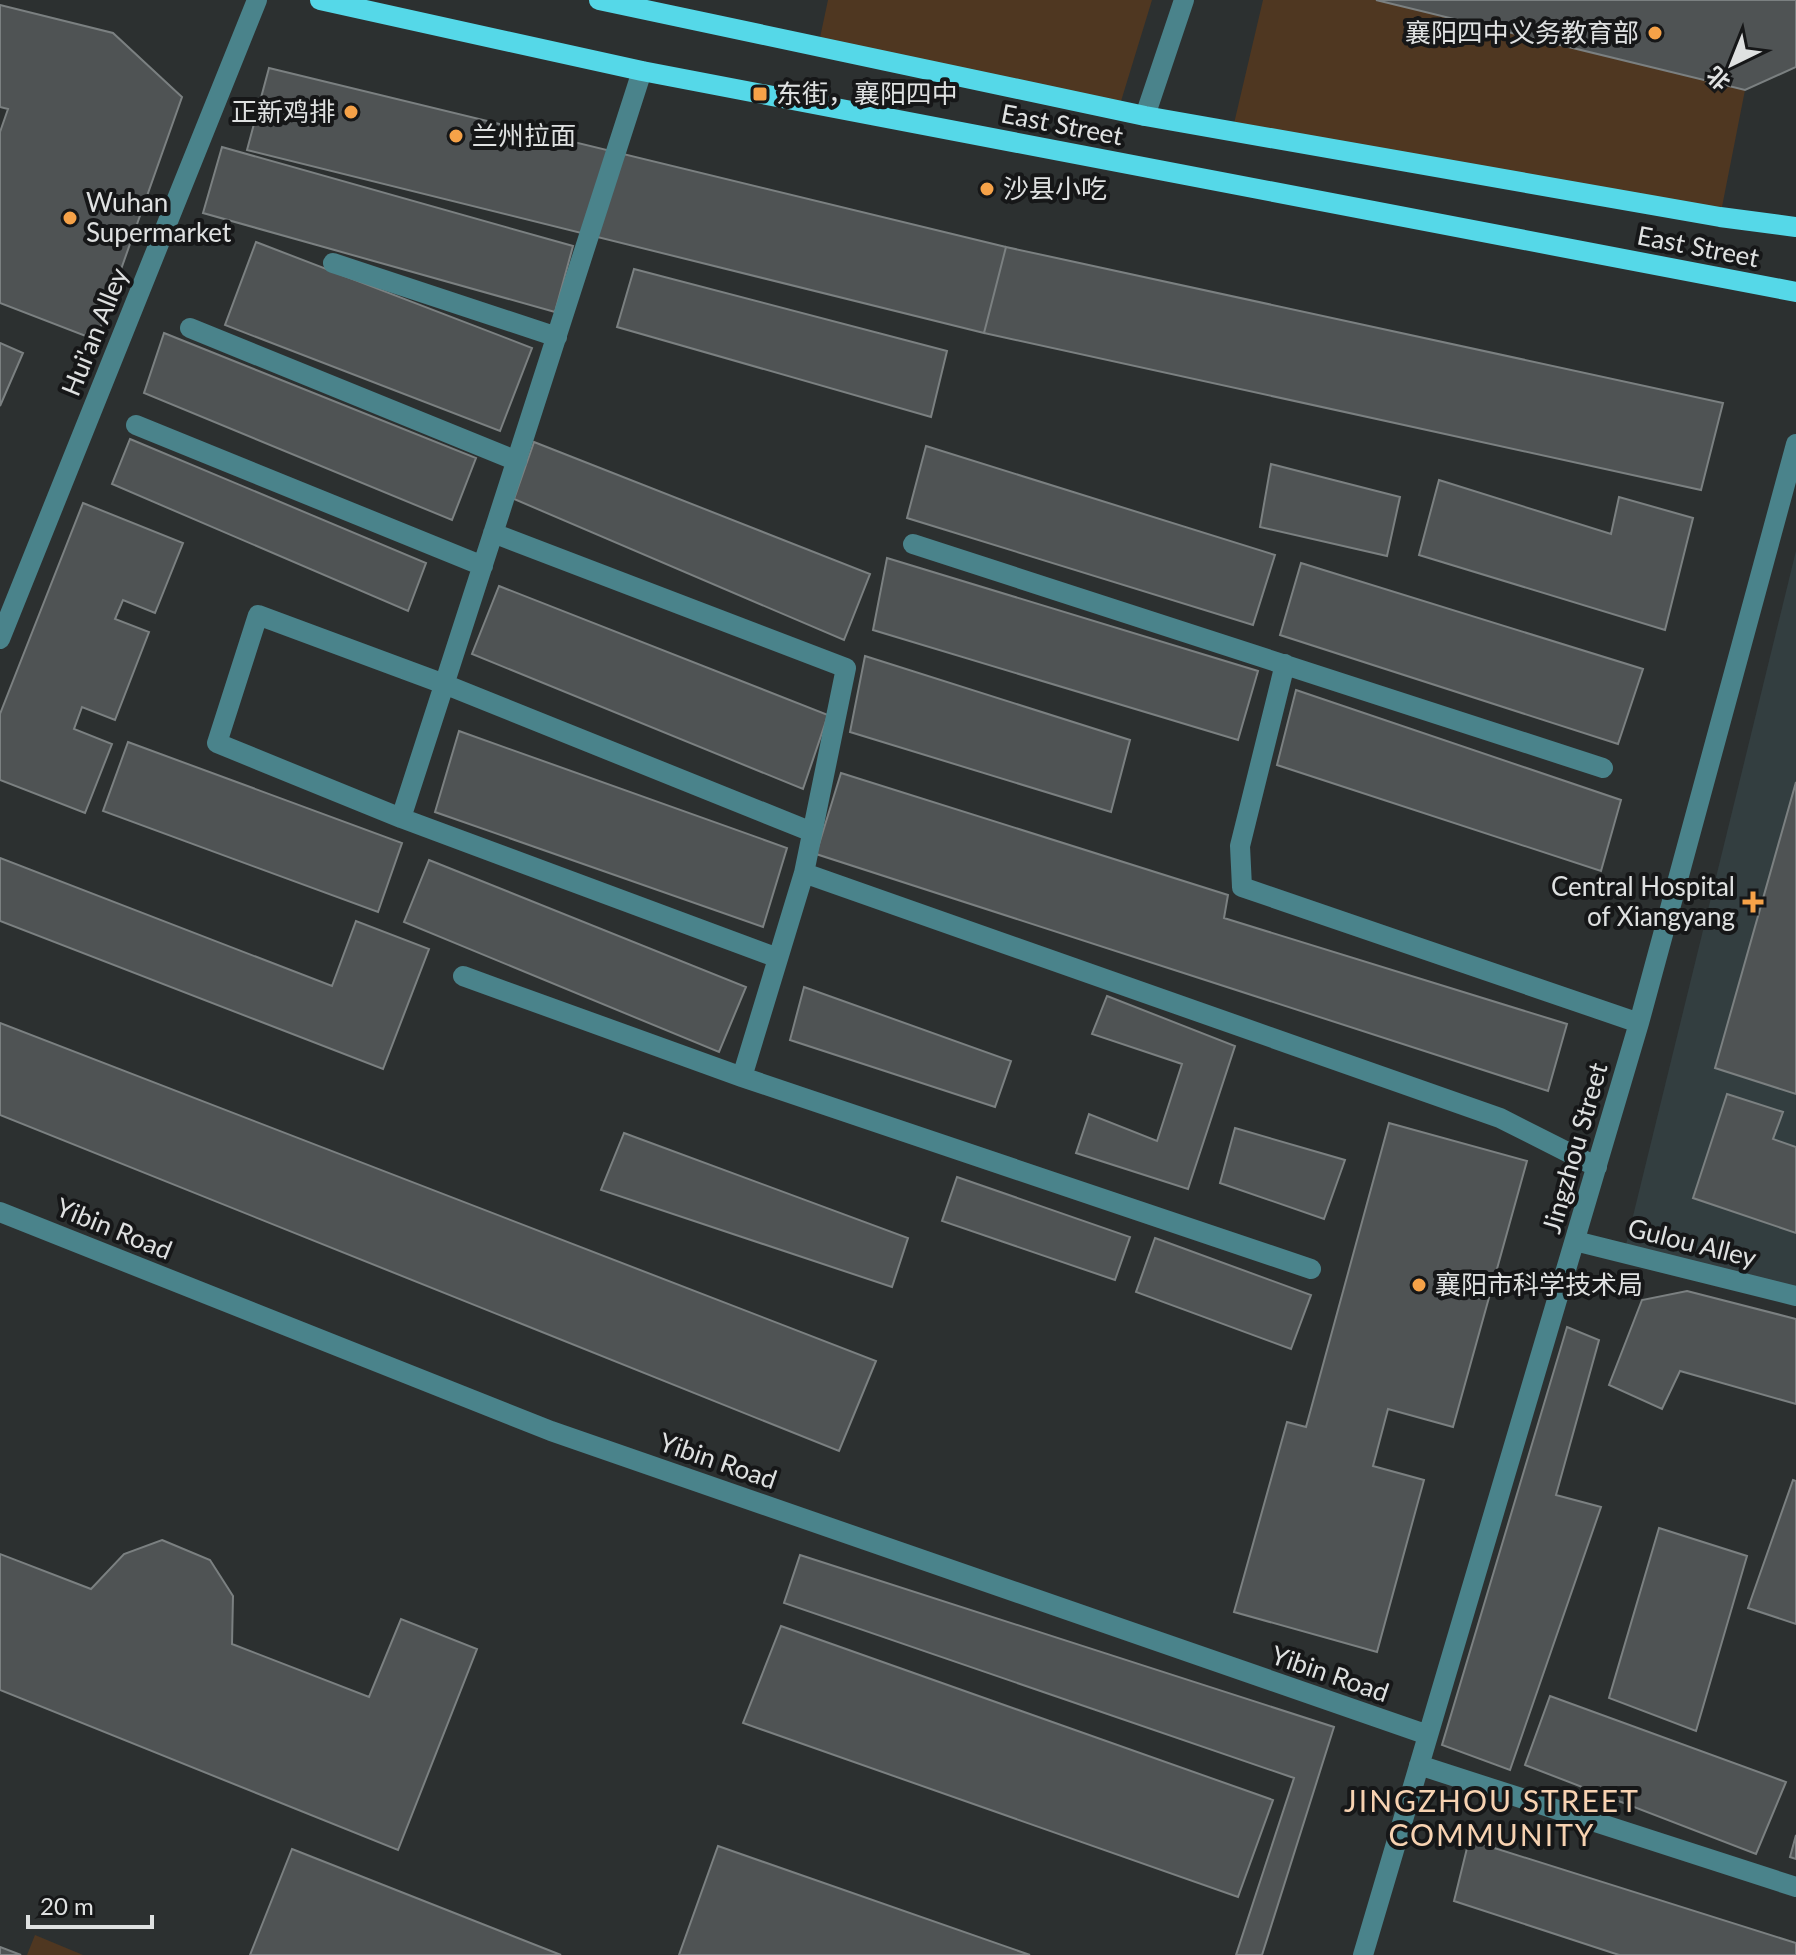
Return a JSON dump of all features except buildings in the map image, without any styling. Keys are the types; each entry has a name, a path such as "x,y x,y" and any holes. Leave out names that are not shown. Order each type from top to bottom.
{"main road":[{"name":"East Street","path":"320,0 642,71 1796,292"},
{"name":"East Street","path":"599,0 1145,116 1720,217 1796,227"}],"street":[{"name":"Hui'an Alley","path":"0,639 257,0"},
{"path":"1145,116 1184,0"},
{"path":"401,818 642,71"},
{"path":"333,263 557,337"},
{"path":"190,328 517,461"},
{"path":"136,425 483,566"},
{"name":"Jingzhou Street","path":"1363,1955 1639,1023 1796,444"},
{"path":"493,533 846,668 804,873 742,1077"},
{"path":"913,544 1603,768"},
{"path":"778,958 401,818 217,743 258,615 444,684 812,832"},
{"path":"1285,664 1240,846 1242,887 1639,1023"},
{"path":"804,873 1500,1118 1597,1167"},
{"path":"463,976 742,1077 1311,1269"},
{"name":"Yibin Road","path":"0,1212 551,1431 1428,1735"},
{"name":"Gulou Alley","path":"1575,1241 1796,1296"},
{"path":"1419,1765 1796,1887"}],"shaded area":[{"path":"828,0 1152,0 1118,111 818,47"},
{"path":"1263,0 1376,0 1745,90 1720,217 1232,132"},
{"name":"Central Hospital of Xiangyang","path":"1796,551 1796,1296 1624,1253"},
{"path":"35,1935 83,1955 27,1955"}],"place":[{"name":"襄阳四中义务教育部","path":"1655,33"},
{"name":"东街，襄阳四中","path":"760,94"},
{"name":"正新鸡排","path":"351,112"},
{"name":"兰州拉面","path":"456,136"},
{"name":"沙县小吃","path":"987,189"},
{"name":"Wuhan Supermarket","path":"70,218"},
{"name":"Central Hospital of Xiangyang","path":"1753,902"},
{"name":"襄阳市科学技术局","path":"1419,1285"}],"district":[{"name":"JINGZHOU STREET COMMUNITY","path":"1492,1819"}]}
